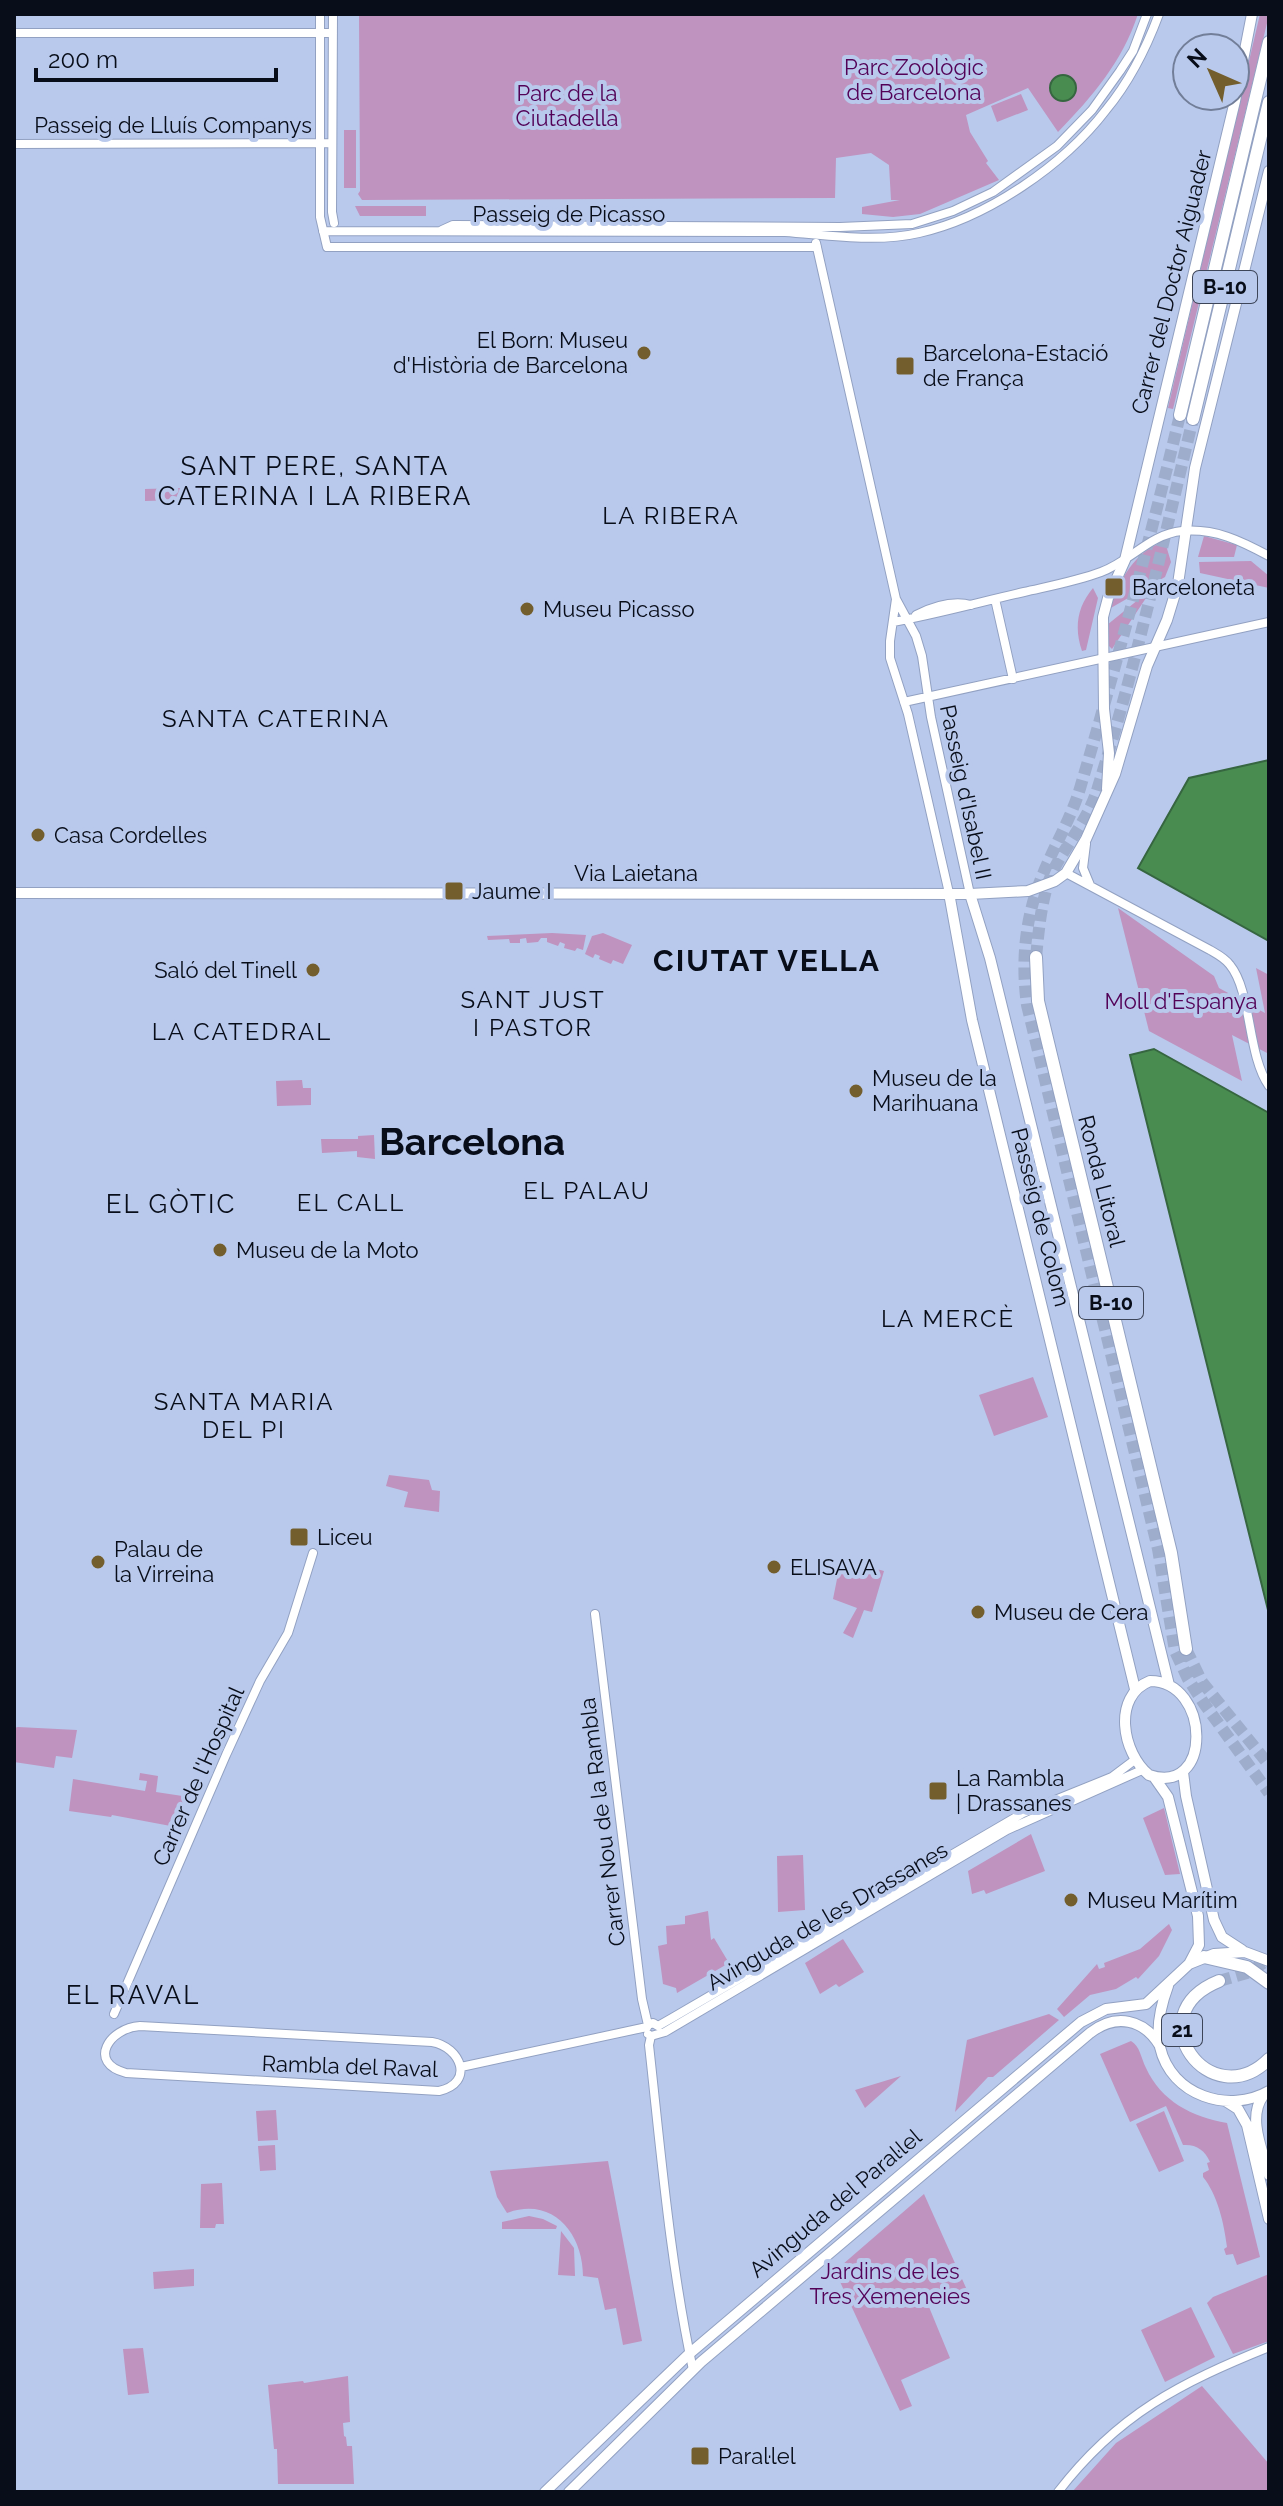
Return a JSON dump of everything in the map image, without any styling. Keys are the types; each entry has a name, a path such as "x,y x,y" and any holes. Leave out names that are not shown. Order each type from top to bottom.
{"highway":[{"name":"B-10","path":"1180,415 1269,42"},
{"name":"B-10","path":"1193,419 1269,102"},
{"path":"1256,154 1269,121"},
{"name":"Ronda Litoral","path":"1036,957 1038,1001 1171,1553 1186,1649"},
{"path":"1204,1957 1247,1967 1269,1983"},
{"name":"21","path":"1219,1981 1192,1998 1184,2013 1181,2028 1186,2048 1195,2061 1224,2077 1250,2072 1269,2059"}],"main road":[{"name":"Carrer del Doctor Aiguader","path":"1107,791 1109,753 1102,658 1103,617 1125,560 1235,101 1252,14"},
{"path":"1066,873 1086,839 1120,763 1155,648 1171,610 1178,584 1197,459 1269,171"},
{"name":"Via Laietana","path":"14,893 970,894 1028,891 1055,881 1066,873"},
{"name":"Passeig de Colom","path":"949,893 972,1020 1135,1689"},
{"name":"Passeig de Colom","path":"970,894 988,951 1169,1685"},
{"path":"1154,1777 1170,1777 1183,1772 1191,1763 1196,1745 1196,1724 1187,1702 1169,1685 1150,1681 1135,1689 1126,1709 1125,1726 1142,1770 1154,1777 1168,1797 1198,1916 1199,1945 1189,1964"},
{"path":"1183,1772 1214,1920 1222,1937 1245,1952 1269,1961"},
{"path":"1189,1964 1214,1954 1245,1952"},
{"name":"Avinguda del Paral·lel","path":"545,2492 689,2354 1081,2022 1106,2009 1146,2004 1189,1964"},
{"path":"1171,1981 1160,2015 1160,2046 1167,2067 1186,2087 1238,2109 1247,2125 1269,2219"},
{"name":"Avinguda del Paral·lel","path":"569,2492 693,2370 1096,2028 1122,2021 1135,2022 1146,2028 1160,2046"},
{"path":"1225,2102 1251,2100 1269,2091"},
{"path":"1269,2091 1258,2103 1256,2119 1269,2175"}],"street":[{"path":"320,14 320,143 327,247 817,247"},
{"path":"333,14 332,212 334,223 345,230"},
{"path":"442,247 440,231 453,225 812,230 912,224 953,211 993,192 1057,146 1092,110 1133,51 1147,14"},
{"path":"812,230 860,237 917,234 945,226 1020,187 1068,150 1106,112 1133,72 1159,14"},
{"path":"14,33 333,33"},
{"name":"Passeig de Lluís Companys","path":"14,144 332,143"},
{"path":"324,235 334,223"},
{"name":"Passeig de Picasso","path":"324,235 345,230 812,230"},
{"path":"812,230 896,599"},
{"path":"549,232 549,247"},
{"path":"893,622 1090,576 1125,560 1154,539 1171,532 1218,532 1269,556"},
{"name":"Passeig d'Isabel II","path":"896,599 908,619 922,656 927,697 970,894"},
{"name":"Passeig d'Isabel II","path":"896,599 890,658 904,702 949,893"},
{"path":"995,599 1013,679"},
{"path":"904,702 1269,622"},
{"path":"1086,839 1083,868 1090,885"},
{"path":"1066,873 1210,950 1229,964 1237,979 1261,1071 1269,1086"},
{"name":"Carrer de l'Hospital","path":"114,2014 226,1755 260,1681 288,1633 313,1553"},
{"name":"Carrer Nou de la Rambla","path":"595,1614 642,1999 652,2029 649,2045 672,2251 693,2370"},
{"name":"Avinguda de les Drassanes","path":"652,2029 1023,1813 1112,1777 1136,1759"},
{"name":"Avinguda de les Drassanes","path":"652,2029 665,2032 1007,1830 1142,1770"},
{"name":"Rambla del Raval","path":"140,2026 432,2042 447,2047 461,2067 453,2086 436,2091 126,2073 115,2070 106,2059 106,2047 122,2029 140,2026"},
{"path":"461,2067 634,2030 652,2029"},
{"path":"1058,2492 1097,2446 1140,2410 1195,2379 1269,2347"}],"green space":[{"name":"Parc de la Ciutadella","path":"359,14 1138,14 1124,48 1105,78 1058,132 1028,88 966,115 970,132 999,180 920,214 893,217 862,214 862,207 900,200 891,200 889,165 871,153 836,158 835,198 362,200 358,194"},
{"path":"1260,14 1269,15 1251,89 1251,53"},
{"path":"1021,94 1028,110 997,122 991,106"},
{"path":"1237,112 1245,112 1173,409 1168,408"},
{"path":"344,130 356,130 356,188 344,188"},
{"path":"355,206 426,206 426,216 360,216"},
{"path":"180,488 181,500 145,501 145,489"},
{"path":"1204,536 1237,545 1234,557 1198,557"},
{"path":"1165,542 1171,562 1165,577 1109,609 1123,578 1137,559"},
{"path":"1251,561 1269,576 1269,588 1200,573 1199,562"},
{"path":"1093,588 1098,598 1086,650 1082,651 1078,618"},
{"path":"1148,595 1112,649 1108,645 1107,625"},
{"name":"Moll d'Espanya","path":"1118,908 1214,976 1219,988 1265,1013 1256,968 1269,975 1269,1054 1232,1035 1242,1081 1149,1031"},
{"path":"603,933 632,945 623,964 613,960 611,964 595,954 593,958 585,954 592,936"},
{"path":"586,935 583,950 564,948 565,944 560,942 558,946 547,942 547,938 527,943 526,938 520,939 520,943 510,943 509,939 488,940 487,936"},
{"path":"302,1080 303,1088 311,1088 311,1105 277,1106 276,1081"},
{"path":"374,1135 375,1159 357,1157 357,1151 322,1153 321,1139 358,1139 358,1136"},
{"path":"1033,1377 1048,1417 994,1436 979,1395"},
{"path":"389,1475 429,1480 432,1490 440,1491 439,1512 404,1507 408,1492 386,1486"},
{"path":"841,1559 884,1571 872,1612 864,1610 853,1638 843,1633 857,1608 833,1599"},
{"path":"14,1728 77,1730 72,1758 56,1756 54,1768 14,1762"},
{"path":"140,1773 158,1776 156,1792 189,1797 176,1827 112,1815 69,1811 73,1779 145,1791 147,1781 139,1780"},
{"path":"1164,1808 1180,1874 1165,1875 1143,1818"},
{"path":"1031,1834 1045,1871 986,1894 984,1890 972,1894 968,1871"},
{"path":"803,1855 805,1910 778,1912 777,1856"},
{"path":"708,1911 711,1940 714,1938 729,1963 677,1993 676,1988 663,1984 658,1946 667,1944 666,1926 685,1924 685,1916"},
{"path":"1169,1924 1172,1930 1159,1956 1138,1979 1136,1977 1116,1989 1090,1995 1064,2017 1057,2009 1097,1964 1099,1969 1105,1967 1104,1963 1140,1949"},
{"path":"843,1939 864,1972 820,1994 805,1963"},
{"path":"1049,2014 1059,2020 993,2077 988,2077 955,2112 967,2040"},
{"path":"1131,2041 1152,2080 1169,2098 1190,2112 1227,2123 1260,2257 1237,2265 1233,2254 1226,2255 1226,2238 1219,2209 1203,2177 1203,2173 1209,2170 1207,2163 1210,2162 1200,2149 1183,2145 1166,2106 1130,2122 1100,2054"},
{"path":"901,2076 865,2108 855,2090"},
{"path":"276,2110 278,2140 258,2141 256,2111"},
{"path":"1164,2111 1184,2161 1159,2172 1136,2124"},
{"path":"275,2145 276,2170 260,2171 258,2146"},
{"path":"608,2161 642,2341 623,2345 616,2308 605,2310 598,2278 583,2276 578,2246 571,2233 551,2214 523,2209 507,2213 497,2197 490,2171"},
{"path":"222,2183 224,2224 216,2224 215,2228 200,2228 201,2184"},
{"name":"Jardins de les Tres Xemeneies","path":"924,2194 967,2290 929,2307 950,2358 901,2380 912,2406 900,2411 835,2271"},
{"path":"529,2216 543,2219 557,2226 556,2229 502,2229 502,2222"},
{"path":"561,2231 574,2248 575,2276 558,2275"},
{"path":"194,2269 194,2286 154,2289 153,2272"},
{"path":"1269,2274 1269,2341 1233,2354 1207,2303 1213,2297"},
{"path":"1191,2307 1215,2357 1165,2382 1141,2330"},
{"path":"143,2348 149,2393 128,2395 123,2349"},
{"path":"348,2376 350,2422 343,2423 347,2446 352,2446 354,2484 278,2484 277,2449 274,2449 268,2385"},
{"path":"1202,2386 1269,2464 1269,2492 1072,2492 1116,2443"}],"shaded area":[{"path":"1063,75 1072,79 1076,88 1072,97 1063,101 1054,97 1050,88 1054,79"},
{"path":"1269,760 1269,941 1138,868 1189,778"},
{"path":"1154,1049 1269,1113 1269,1614 1130,1055"}],"tunnel":[{"path":"1180,415 1133,601 1081,785 1032,906 1026,939 1025,988 1158,1549 1175,1651 1205,1705 1269,1793"},
{"path":"1036,957 1048,883 1094,799 1112,741 1193,419"},
{"path":"1186,1649 1202,1682 1269,1765"},
{"path":"1219,1981 1250,1972 1269,1959"}],"place":[{"name":"El Born: Museu d'Història de Barcelona","path":"644,353"},
{"name":"Barcelona-Estació de França","path":"905,366"},
{"name":"Barceloneta","path":"1114,587"},
{"name":"Museu Picasso","path":"527,609"},
{"name":"Casa Cordelles","path":"38,835"},
{"name":"Jaume I","path":"454,891"},
{"name":"Saló del Tinell","path":"313,970"},
{"name":"Museu de la Marihuana","path":"856,1091"},
{"name":"Museu de la Moto","path":"220,1250"},
{"name":"Liceu","path":"299,1537"},
{"name":"Palau de la Virreina","path":"98,1562"},
{"name":"ELISAVA","path":"774,1567"},
{"name":"Museu de Cera","path":"978,1612"},
{"name":"La Rambla | Drassanes","path":"938,1791"},
{"name":"Museu Marítim","path":"1071,1900"},
{"name":"Paral·lel","path":"700,2456"}],"district":[{"name":"SANT PERE, SANTA CATERINA I LA RIBERA","path":"315,481"},
{"name":"LA RIBERA","path":"671,515"},
{"name":"SANTA CATERINA","path":"276,718"},
{"name":"CIUTAT VELLA","path":"767,960"},
{"name":"SANT JUST I PASTOR","path":"533,1013"},
{"name":"LA CATEDRAL","path":"242,1031"},
{"name":"Barcelona","path":"472,1141"},
{"name":"EL PALAU","path":"587,1190"},
{"name":"EL CALL","path":"351,1202"},
{"name":"EL GÒTIC","path":"171,1204"},
{"name":"LA MERCÈ","path":"948,1318"},
{"name":"SANTA MARIA DEL PI","path":"244,1415"},
{"name":"EL RAVAL","path":"133,1995"}],"park label":[{"name":"Parc Zoològic de Barcelona","path":"914,80"}]}
